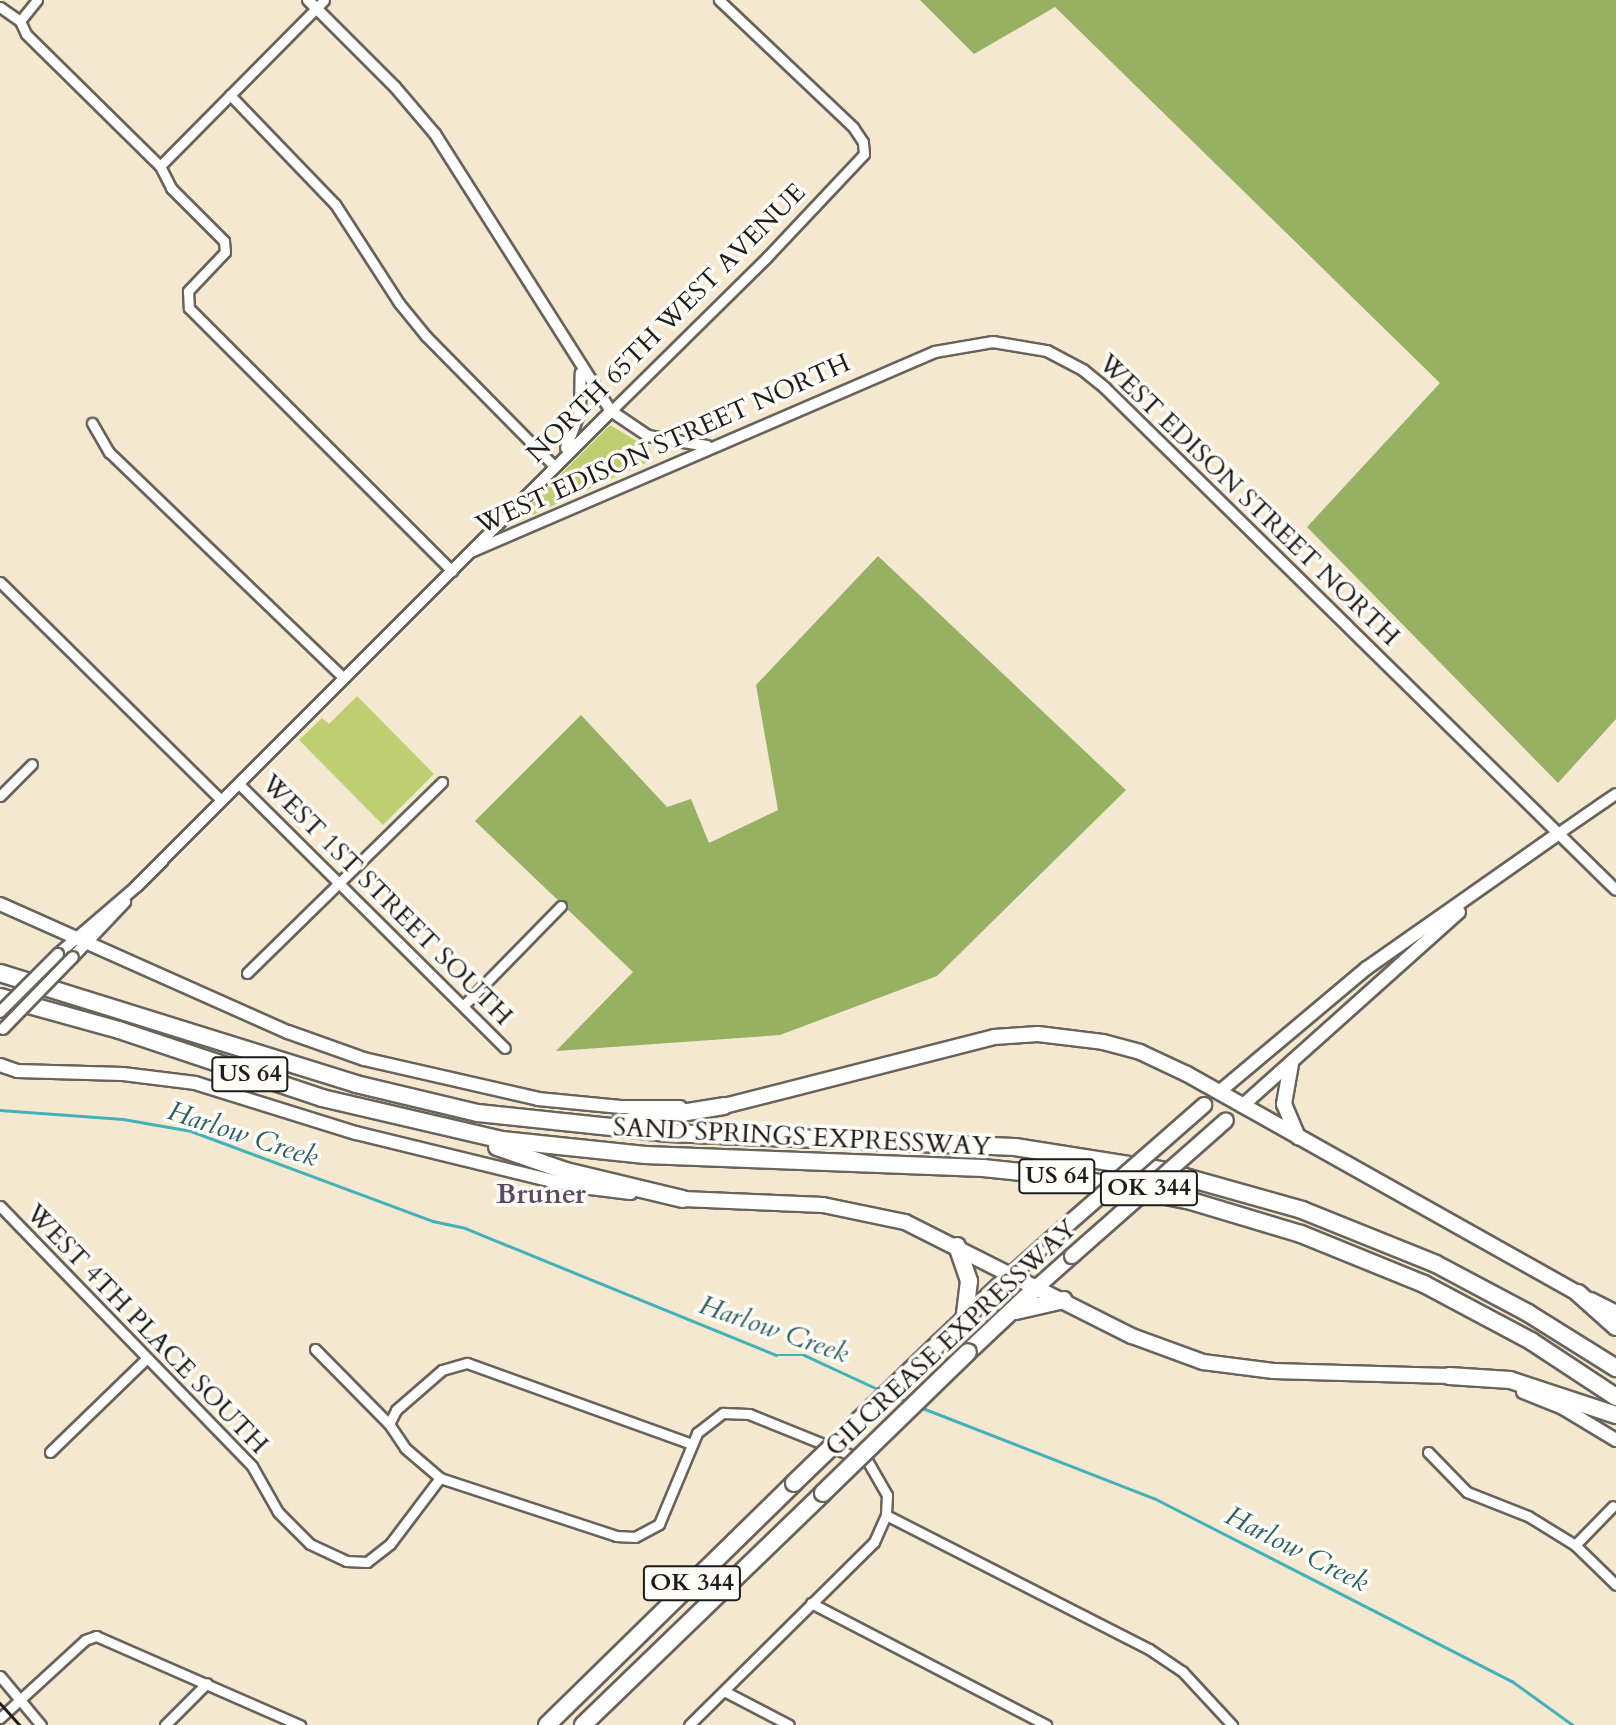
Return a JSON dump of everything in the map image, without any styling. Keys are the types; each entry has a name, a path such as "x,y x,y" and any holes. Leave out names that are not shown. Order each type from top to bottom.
{"highway":[{"name":"SAND SPRINGS EXPRESSWAY","path":"0,973 393,1093 478,1113 594,1128 1005,1147 1160,1170 1302,1210 1413,1254 1528,1313 1616,1368"},
{"name":"SAND SPRINGS EXPRESSWAY","path":"0,997 106,1026 322,1098 452,1130 606,1153 1034,1173 1191,1201 1301,1234 1424,1284 1531,1341 1616,1396"},
{"path":"594,1128 724,1106"},
{"path":"452,1130 566,1171 683,1199"},
{"path":"957,1246 968,1281 964,1320"},
{"name":"GILCREASE EXPRESSWAY","path":"547,1725 794,1483 1013,1274"},
{"name":"GILCREASE EXPRESSWAY","path":"583,1725 1037,1287"},
{"path":"1578,1293 1616,1327"},
{"path":"1011,1312 1064,1300"},
{"path":"1449,1376 1510,1380 1616,1415"}],"main road":[{"name":"GILCREASE EXPRESSWAY","path":"1013,1274 1304,1016 1558,834"},
{"name":"GILCREASE EXPRESSWAY","path":"1037,1287 1291,1064 1489,884"},
{"path":"0,904 288,1032 404,1071 538,1099 621,1107 724,1106 967,1042 1038,1034 1103,1042 1140,1052 1219,1091 1616,1312"},
{"path":"1291,1064 1284,1104 1298,1137"},
{"path":"0,1065 17,1071 123,1074 195,1083 356,1133 574,1186 683,1199 856,1208 905,1222 1155,1346 1231,1368 1449,1376 1540,1398 1616,1440"}],"street":[{"path":"20,21 37,0"},
{"name":"NORTH 65TH WEST AVENUE","path":"137,886 856,164 864,145 853,127 719,0"},
{"path":"160,166 316,3 435,134 580,367 611,411 648,436 710,447"},
{"path":"0,7 20,21 26,34 160,166 171,188 226,245 185,299 452,571"},
{"path":"230,95 322,188 426,336 554,466 572,438 580,412 580,367"},
{"name":"WEST EDISON STREET NORTH","path":"471,552 895,368 967,344 1017,344 1047,351 1083,370 1121,403 1616,890"},
{"path":"92,423 109,452 344,678"},
{"name":"WEST 1ST STREET SOUTH","path":"0,582 221,800"},
{"path":"0,796 32,764"},
{"path":"247,973 442,782"},
{"name":"WEST 1ST STREET SOUTH","path":"238,783 505,1048"},
{"path":"1558,834 1616,793"},
{"path":"0,1012 72,938 137,886"},
{"path":"1,1031 88,943 137,886"},
{"path":"463,1006 561,906"},
{"name":"WEST 4TH PLACE SOUTH","path":"0,1206 252,1466 289,1526 332,1556 356,1563 378,1556 440,1478"},
{"path":"315,1349 389,1424 404,1448 440,1478 627,1538 645,1534 665,1516 692,1444 716,1416 749,1413 868,1462 884,1485 886,1515 874,1542 690,1725"},
{"path":"50,1452 147,1358"},
{"path":"389,1424 397,1410 442,1370 467,1363 692,1444"},
{"path":"1428,1452 1467,1492 1528,1516 1575,1545 1616,1585"},
{"path":"1575,1545 1613,1506"},
{"path":"886,1515 1158,1655 1182,1671 1232,1725"},
{"path":"811,1603 1046,1725"},
{"path":"0,1718 85,1640 96,1636 300,1725"},
{"path":"0,1676 41,1725"},
{"path":"166,1725 207,1683"},
{"path":"724,1691 789,1725"}],"green space":[{"path":"920,0 1616,0 1616,719 1558,783 1307,527 1440,383 1055,7 974,54"},
{"path":"610,425 650,449 652,460 519,521 517,518"},
{"path":"878,556 1126,790 937,976 780,1035 556,1051 633,972 475,821 581,715 667,807 691,799 709,843 778,810 756,685"},
{"path":"357,696 434,774 383,825 299,740 322,718 329,724"}],"waterway":[{"name":"Harlow Creek","path":"0,1110 123,1119 191,1131 433,1221 465,1228 776,1355 804,1355 882,1391"},
{"name":"Harlow Creek","path":"895,1396 908,1402"},
{"name":"Harlow Creek","path":"920,1407 1154,1498 1512,1681 1573,1725"}],"railway":[{"path":"0,1703 20,1725"}],"district":[{"name":"Bruner","path":"541,1194"}]}
